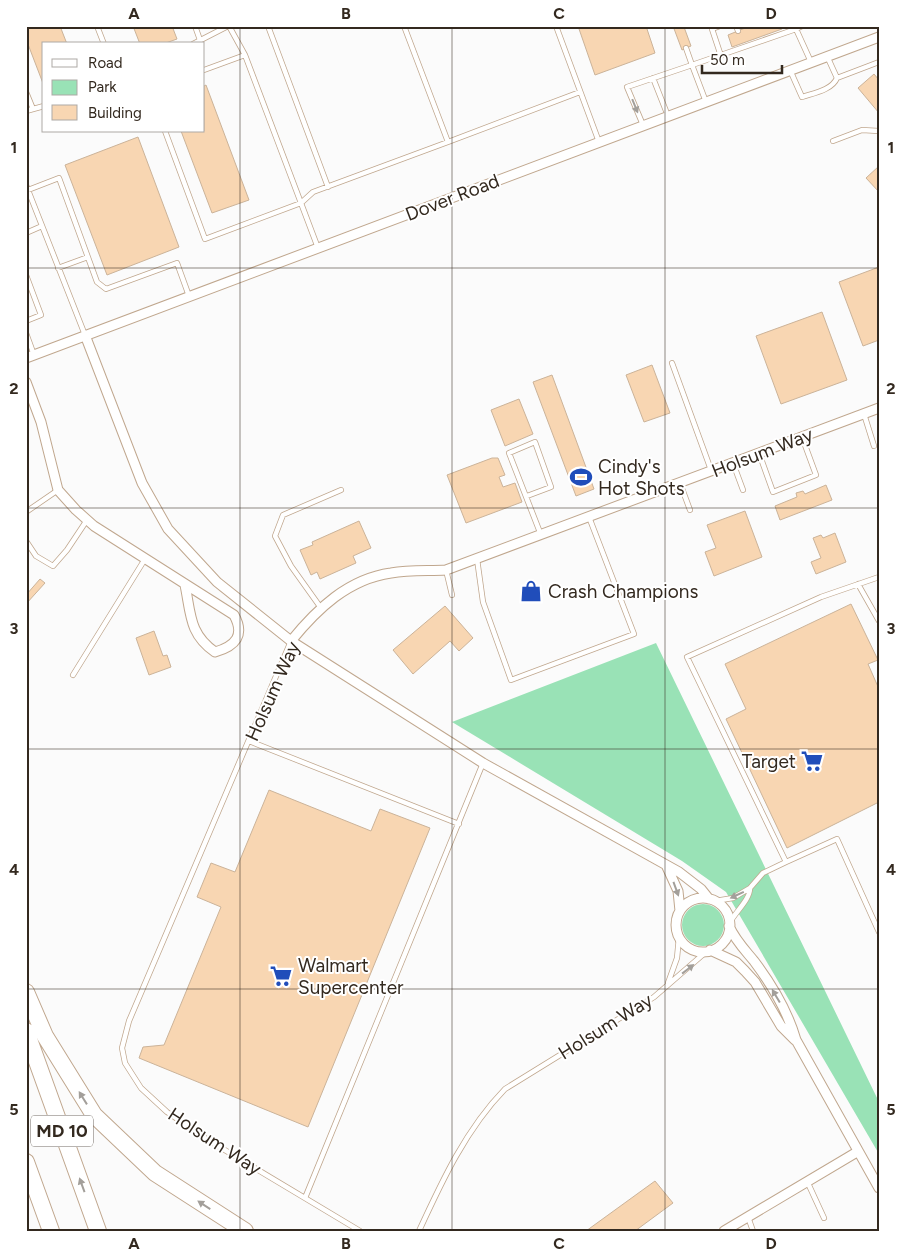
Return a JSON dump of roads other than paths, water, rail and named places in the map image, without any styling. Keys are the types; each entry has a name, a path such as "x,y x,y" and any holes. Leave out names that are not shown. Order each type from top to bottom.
{"highway":[{"path":"26,992 45,1036 94,1115 155,1173 245,1231"},
{"name":"MD 10","path":"26,1031 98,1231"},
{"name":"MD 10","path":"26,1162 51,1231"}],"street":[{"name":"Dover Road","path":"30,356 827,56 878,41"},
{"path":"85,335 142,483 168,529 217,582 291,641 484,763 679,872 725,910 734,936 762,972 790,1020 796,1040 857,1152 879,1188"},
{"path":"26,382 41,422 58,490 87,520 144,559 234,615 240,626 237,638 227,649 215,652 203,644 195,632 185,585"},
{"name":"Holsum Way","path":"291,641 321,608 338,594 362,581 391,572 446,570 879,408"},
{"path":"667,867 678,891 680,911 676,924 679,937 690,949 708,951 736,962 755,982 781,1026 796,1040"},
{"path":"680,911 689,902 702,898 712,900"},
{"path":"708,951 724,941 729,925"},
{"path":"724,1231 857,1152"}],"lane":[{"path":"97,26 103,42"},
{"path":"195,26 200,40"},
{"path":"196,42 229,26 245,55 318,248"},
{"path":"268,26 328,187"},
{"path":"404,26 448,142"},
{"path":"556,26 599,142"},
{"path":"720,26 711,28 721,56"},
{"path":"643,126 627,87 721,56 757,40 802,26"},
{"path":"795,28 811,62"},
{"path":"686,48 706,102"},
{"path":"205,70 245,55"},
{"path":"827,56 837,78"},
{"path":"790,70 802,97 821,91 835,83 837,78 879,62"},
{"path":"653,78 668,116"},
{"path":"26,92 33,109"},
{"path":"164,132 205,239 301,203 313,192 580,92"},
{"path":"26,111 42,107"},
{"path":"833,141 862,130 879,131"},
{"path":"85,335 27,188 59,178 97,282 106,289 177,263 189,296"},
{"path":"26,233 42,226"},
{"path":"58,268 88,257"},
{"path":"26,275 40,315 26,321"},
{"path":"26,333 30,356"},
{"path":"672,363 712,471"},
{"path":"864,414 874,446"},
{"path":"759,453 773,492 816,476 802,437"},
{"path":"527,496 550,487 535,442 509,453 541,535"},
{"path":"733,463 743,490"},
{"path":"680,483 690,510"},
{"path":"26,512 58,490"},
{"path":"321,608 291,566 275,536 283,515 341,490"},
{"path":"477,559 483,602 511,680 634,634 589,517"},
{"path":"26,541 36,556 53,566 67,550 87,520"},
{"path":"74,675 144,559"},
{"path":"446,570 452,596"},
{"path":"786,862 687,656 821,597 879,577"},
{"path":"858,584 879,621"},
{"name":"Holsum Way","path":"291,641 129,1021 122,1048 130,1075 168,1112 198,1134 360,1231"},
{"path":"249,741 459,824"},
{"path":"305,1198 484,763"},
{"path":"712,900 733,898 750,888 763,872 837,839 879,932"},
{"path":"729,925 735,913 750,895 750,888"},
{"path":"667,984 677,958 679,937"},
{"name":"Holsum Way","path":"419,1231 444,1176 487,1107 505,1089 654,997 708,951"},
{"path":"807,1181 824,1218"},
{"path":"748,1217 753,1231"}],"place":[{"name":"Cindy's Hot Shots","path":"581,477"},
{"name":"Crash Champions","path":"531,591"},
{"name":"Target","path":"812,761"},
{"name":"Walmart Supercenter","path":"281,976"}]}
